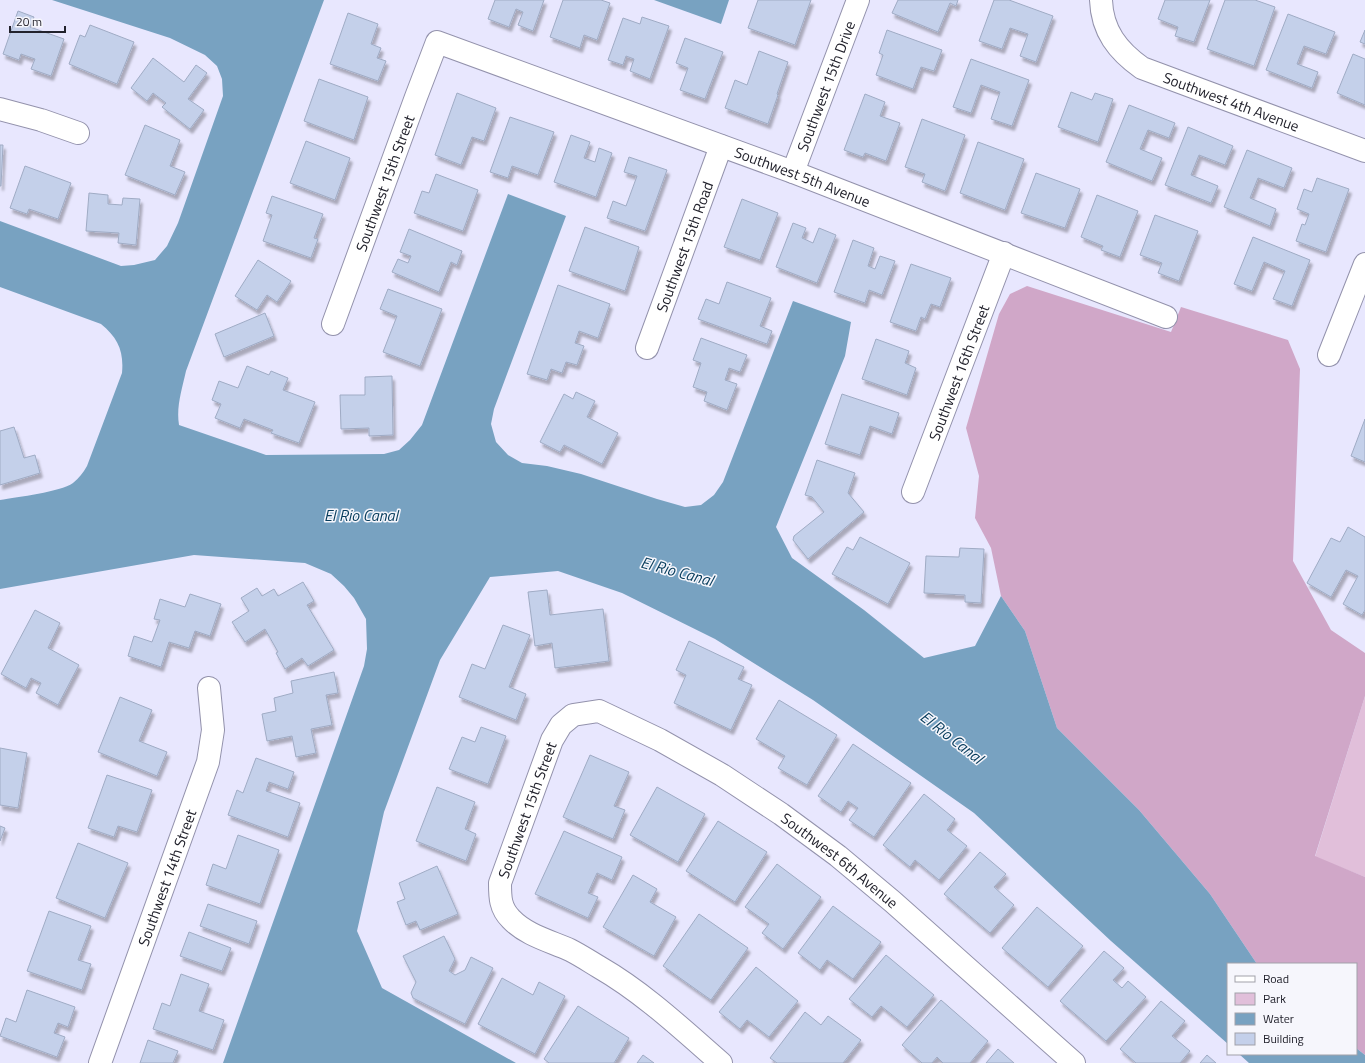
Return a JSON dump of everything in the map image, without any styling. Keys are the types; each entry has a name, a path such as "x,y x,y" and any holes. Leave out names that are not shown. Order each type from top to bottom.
{"street":[{"name":"Southwest 15th Drive","path":"793,172 858,0"},
{"name":"Southwest 4th Avenue","path":"1101,0 1106,27 1115,43 1127,57 1142,68 1365,151"},
{"name":"Southwest 5th Avenue","path":"437,42 793,172 1166,317"},
{"name":"Southwest 15th Street","path":"333,324 437,42"},
{"path":"0,109 41,120 78,133"},
{"name":"Southwest 15th Road","path":"647,348 721,146"},
{"name":"Southwest 16th Street","path":"913,492 1004,253"},
{"path":"1329,355 1365,264"},
{"name":"Southwest 14th Street","path":"100,1063 208,762 213,730 209,688"},
{"name":"Southwest 6th Avenue","path":"573,715 599,711 660,740 722,775 782,814 838,856 893,902 1074,1063"},
{"name":"Southwest 15th Street","path":"573,715 561,725 552,740 500,883 500,903 505,913 523,930 570,951 600,967 643,996 670,1017 721,1063"}],"green space":[{"path":"1365,696 1365,877 1315,857"}],"shaded area":[{"path":"1027,286 1171,332 1181,307 1288,340 1300,369 1293,561 1331,630 1365,653 1365,696 1315,856 1365,877 1365,1055 1357,1049 1357,963 1256,963 1210,894 1139,810 1057,728 1025,631 1001,596 991,548 975,518 979,476 966,428 999,314 1010,294"}],"water":[{"name":"El Rio Canal","path":"52,0 324,0 186,371 179,405 179,425 266,455 384,454 399,450 410,440 422,425 508,194 566,216 494,409 491,424 496,442 508,455 522,463 547,466 581,474 685,507 701,505 714,495 723,482 793,301 851,322 845,356 776,527 792,558 864,610 924,658 975,646 1001,596 1025,631 1057,728 1139,810 1210,894 1256,963 1227,963 1227,1043 1111,941 974,813 813,700 715,639 622,593 558,571 490,577 440,660 384,812 357,931 382,988 516,1063 223,1063 364,666 367,649 366,619 354,598 331,574 305,563 194,555 0,589 0,500 59,489 73,483 79,477 87,466 122,373 122,358 116,340 101,324 0,287 0,221 121,266 134,265 155,260 167,246 178,223 223,96 222,79 217,66 205,55 170,38"},
{"path":"654,0 729,0 721,24"},
{"path":"1357,1049 1365,1055 1365,1063 1249,1063 1240,1055 1357,1055"}],"building":[{"path":"495,0 544,0 533,31 518,25 523,12 516,9 509,27 488,19"},
{"path":"563,0 601,0 610,3 597,40 584,35 580,48 550,37"},
{"path":"758,0 811,0 795,45 748,28"},
{"path":"898,0 958,0 956,6 950,3 938,32 892,13"},
{"path":"994,0 1009,0 1053,16 1036,62 1020,56 1028,34 1010,28 1002,49 979,41"},
{"path":"1165,0 1210,0 1194,42 1175,36 1178,27 1158,19"},
{"path":"1225,0 1255,0 1275,7 1254,66 1207,49"},
{"path":"18,11 34,17 30,27 64,39 51,76 31,69 35,59 21,54 19,60 3,54"},
{"path":"348,13 378,24 371,44 381,48 377,58 386,61 378,81 330,64"},
{"path":"1288,14 1335,32 1326,54 1304,46 1297,64 1318,72 1312,88 1266,70"},
{"path":"642,17 669,26 650,79 630,71 634,59 626,56 623,65 608,60 623,18 640,24"},
{"path":"90,25 134,42 117,84 69,64 80,35 85,37"},
{"path":"887,30 942,50 934,71 921,67 913,89 876,75 883,55 879,53"},
{"path":"1365,30 1365,44 1360,42"},
{"path":"685,38 723,52 705,99 680,90 688,68 676,63"},
{"path":"759,51 788,62 768,124 725,108 735,80 747,85"},
{"path":"1353,54 1365,59 1365,105 1337,93"},
{"path":"153,58 184,82 196,65 207,73 188,99 204,110 190,129 162,107 166,103 153,93 147,101 131,88"},
{"path":"971,59 1029,80 1012,126 991,119 1000,92 981,85 971,113 953,107"},
{"path":"319,79 368,97 354,140 304,121"},
{"path":"1071,92 1092,100 1095,93 1113,99 1098,142 1058,127"},
{"path":"457,93 496,108 484,141 472,137 461,165 435,155"},
{"path":"865,94 885,102 880,116 900,123 886,161 865,153 863,157 844,150"},
{"path":"1129,105 1175,123 1169,138 1148,130 1140,149 1162,158 1152,181 1106,162"},
{"path":"510,117 554,132 538,175 512,166 508,178 490,172"},
{"path":"922,119 965,135 945,191 922,182 925,174 905,167"},
{"path":"145,125 180,140 170,166 185,172 175,195 125,175"},
{"path":"1188,127 1233,146 1225,165 1199,155 1191,175 1218,186 1211,203 1165,185"},
{"path":"571,135 590,142 584,158 595,162 599,148 612,153 596,197 554,182"},
{"path":"306,141 350,158 335,200 290,183"},
{"path":"978,142 1024,159 1005,210 960,193"},
{"path":"0,145 3,145 1,186 0,186"},
{"path":"1247,150 1292,168 1284,188 1258,178 1250,198 1276,209 1270,226 1224,207"},
{"path":"629,157 667,170 645,231 607,218 613,201 626,206 637,176 624,172"},
{"path":"25,166 71,183 58,219 29,209 27,214 10,208"},
{"path":"1036,173 1080,189 1065,228 1021,213"},
{"path":"436,174 478,190 463,231 414,213 422,191 429,193"},
{"path":"1317,178 1349,189 1326,252 1296,241 1302,224 1305,225 1309,214 1297,209 1304,189 1312,192"},
{"path":"89,193 108,195 108,204 122,205 123,198 140,199 136,245 118,243 119,233 86,231"},
{"path":"1097,195 1138,211 1120,257 1101,250 1103,246 1081,237"},
{"path":"272,196 323,214 314,238 318,239 311,258 263,241 272,215 266,213"},
{"path":"742,199 778,213 760,260 724,247"},
{"path":"1155,215 1198,231 1179,281 1158,273 1162,263 1140,255"},
{"path":"793,223 806,228 802,238 813,243 819,228 836,235 817,283 776,267"},
{"path":"585,227 639,247 625,291 569,271"},
{"path":"409,229 462,251 457,265 451,262 439,292 392,272 398,259 408,263 411,256 400,252"},
{"path":"1253,237 1310,260 1292,306 1273,299 1285,271 1264,262 1252,291 1234,284"},
{"path":"853,240 874,248 868,266 875,269 880,256 895,261 882,295 869,290 865,303 834,292"},
{"path":"258,260 291,281 277,302 267,295 257,310 235,296"},
{"path":"911,264 951,278 940,307 931,304 925,319 921,317 916,331 890,322"},
{"path":"727,282 771,298 760,326 772,331 767,344 698,319 706,299 719,304"},
{"path":"558,285 610,304 598,338 579,331 575,343 584,346 577,365 566,362 562,373 551,369 547,380 527,374"},
{"path":"388,289 442,309 420,366 383,352 397,316 380,309"},
{"path":"265,313 274,336 224,357 215,334"},
{"path":"701,338 747,355 740,372 729,368 725,380 737,384 727,410 704,401 707,392 693,387 701,363 693,360"},
{"path":"876,339 909,351 905,363 916,368 907,395 862,379"},
{"path":"247,366 269,375 271,371 288,378 283,390 315,402 299,443 271,433 273,430 244,419 240,428 215,418 221,404 212,400 219,381 238,388"},
{"path":"392,376 393,435 369,436 369,428 341,429 340,395 365,395 365,377"},
{"path":"576,392 595,401 587,417 618,433 602,464 564,445 560,452 540,442 564,394 573,399"},
{"path":"842,394 899,413 892,434 870,426 860,455 825,444"},
{"path":"1365,419 1365,462 1351,456"},
{"path":"14,427 24,458 35,455 40,473 0,485 0,431"},
{"path":"817,460 855,473 848,493 864,512 808,559 793,540 794,536 824,512 812,497 805,495"},
{"path":"1348,527 1365,537 1365,610 1362,615 1343,604 1358,576 1346,570 1331,597 1307,583 1331,538 1340,542"},
{"path":"860,537 910,563 888,604 832,574 847,547 853,550"},
{"path":"960,548 984,549 981,603 965,602 965,595 924,593 926,556 959,557"},
{"path":"303,582 314,601 307,605 334,650 308,666 302,658 285,669 276,653 278,652 265,629 245,642 232,622 249,611 241,598 257,588 262,596 274,589 278,596"},
{"path":"547,590 550,615 603,609 609,661 555,668 552,643 535,646 528,592"},
{"path":"190,594 221,604 210,636 195,631 189,648 169,642 161,667 128,656 134,636 152,642 160,620 154,619 160,599 185,607"},
{"path":"35,610 60,623 48,648 79,665 58,705 36,693 41,683 31,678 26,688 1,674"},
{"path":"503,625 530,635 509,687 526,694 516,720 459,697 472,664 485,669"},
{"path":"689,641 744,667 738,679 752,685 731,730 674,703 686,675 676,670"},
{"path":"334,672 338,693 326,695 332,725 311,729 316,753 296,757 292,736 267,741 262,714 276,711 274,698 293,693 291,681"},
{"path":"120,697 152,710 139,741 167,752 157,776 98,752"},
{"path":"779,700 837,735 807,785 778,768 785,756 756,739"},
{"path":"481,727 506,736 488,784 449,769 462,737 475,742"},
{"path":"853,744 911,783 874,837 849,820 858,808 848,801 841,812 818,796"},
{"path":"0,748 27,753 18,808 0,805"},
{"path":"590,755 629,772 614,806 625,810 613,839 563,817"},
{"path":"256,758 294,772 288,789 269,782 266,791 300,803 288,837 228,815 237,790 243,793"},
{"path":"107,775 152,790 137,832 118,826 114,837 88,828"},
{"path":"437,787 475,802 465,829 476,834 466,861 416,841"},
{"path":"657,787 705,814 678,862 630,835"},
{"path":"924,794 955,819 947,830 967,846 939,880 915,860 910,867 883,845"},
{"path":"718,821 767,852 735,902 686,871"},
{"path":"0,826 5,828 0,841"},
{"path":"564,831 622,857 612,880 597,873 588,893 598,897 588,918 535,894"},
{"path":"238,835 279,850 260,904 206,885 213,864 226,869"},
{"path":"78,843 128,863 105,918 56,898"},
{"path":"980,852 1006,874 994,887 1014,905 990,933 944,894"},
{"path":"777,864 821,897 783,949 762,933 769,924 745,907"},
{"path":"437,866 458,914 420,930 416,921 406,925 397,902 405,899 399,883"},
{"path":"633,875 657,889 650,902 676,917 654,956 603,927"},
{"path":"208,904 257,921 249,944 200,926"},
{"path":"833,906 881,942 853,979 827,960 820,970 798,953"},
{"path":"1037,907 1083,946 1048,987 1002,948"},
{"path":"49,911 91,926 78,960 91,964 82,990 27,971"},
{"path":"699,914 748,948 711,1000 663,966"},
{"path":"189,932 231,948 222,971 180,956"},
{"path":"444,936 455,959 449,971 455,975 465,970 471,957 493,968 465,1024 413,998 411,993 416,982 403,956"},
{"path":"1104,951 1124,968 1113,980 1122,988 1128,981 1146,997 1106,1041 1060,1001"},
{"path":"886,955 934,995 907,1027 881,1006 872,1017 849,999"},
{"path":"756,967 798,1001 769,1037 747,1020 740,1029 719,1012"},
{"path":"181,974 209,984 199,1011 224,1020 213,1050 153,1029 162,1003 170,1006"},
{"path":"502,978 533,995 539,982 565,996 535,1054 478,1024"},
{"path":"27,990 75,1007 68,1027 58,1023 54,1033 65,1037 57,1057 0,1036 6,1018 16,1022"},
{"path":"941,1000 988,1041 970,1063 943,1063 937,1057 932,1063 922,1063 902,1045"},
{"path":"1161,1001 1185,1021 1172,1036 1190,1051 1180,1063 1136,1063 1120,1049"},
{"path":"578,1006 629,1038 614,1063 549,1063 544,1059"},
{"path":"805,1012 821,1025 828,1016 861,1040 843,1063 777,1063 770,1058"},
{"path":"148,1040 178,1051 173,1063 140,1063"},
{"path":"998,1049 1014,1063 986,1063"},
{"path":"643,1055 654,1063 637,1063"},
{"path":"1207,1055 1216,1063 1200,1063"}]}
